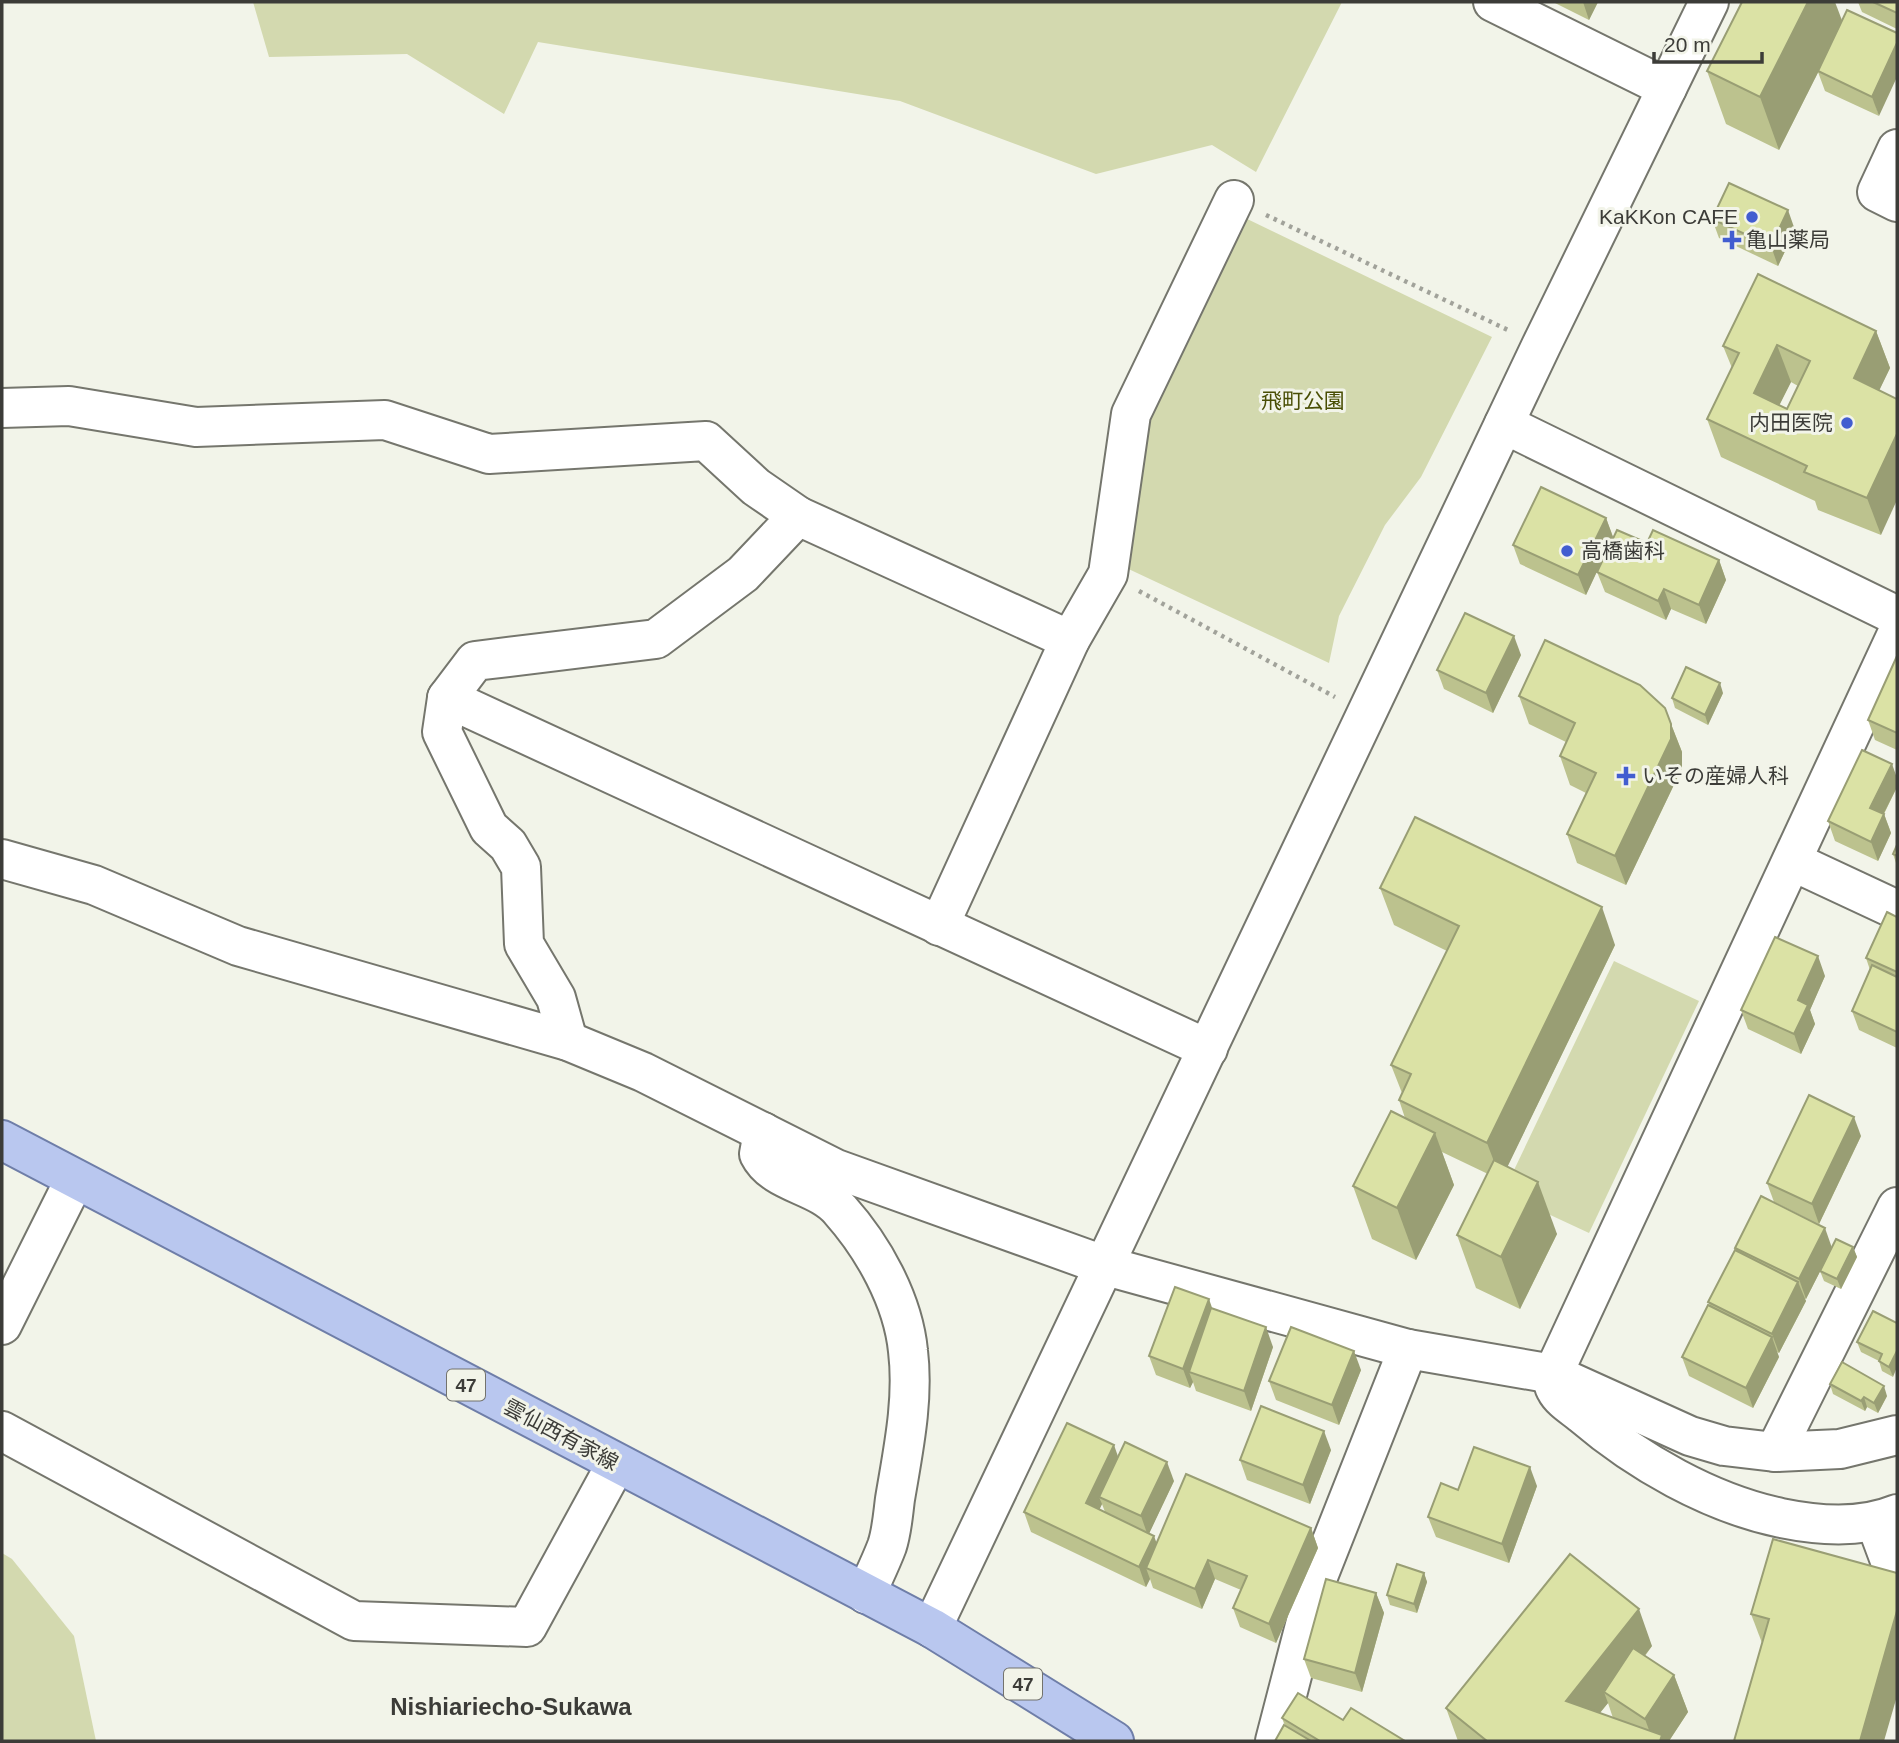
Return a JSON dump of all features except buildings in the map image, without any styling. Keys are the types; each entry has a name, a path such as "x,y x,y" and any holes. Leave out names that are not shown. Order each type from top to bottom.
{"main road":[{"name":"雲仙西有家線","path":"2,1140 932,1628 1114,1741"}],"street":[{"path":"1493,2 1667,88"},
{"path":"932,1628 1504,424 1709,2"},
{"path":"1897,149 1877,192 1897,202"},
{"path":"939,926 1070,640 1108,575 1131,414 1234,200"},
{"path":"2,408 69,406 196,427 385,420 489,454 706,441 755,487 798,516 1070,640"},
{"path":"1504,424 1897,616"},
{"path":"568,1041 556,998 524,944 520,867 508,845 489,828 442,732 447,698 475,661 656,639 743,574 798,516"},
{"path":"1897,634 1553,1374 1555,1390 1606,1435 1676,1478 1725,1501 1781,1518 1835,1525 1887,1518 1892,1566 1897,1572"},
{"path":"447,698 1208,1049"},
{"path":"2,859 94,886 238,946 568,1041 643,1072 836,1169 1106,1266 1408,1349 1553,1374 1690,1436 1724,1446 1775,1452 1840,1449 1897,1435"},
{"path":"1792,861 1897,910"},
{"path":"764,1132 759,1154 763,1163 774,1172 816,1190 837,1206 867,1241 891,1290 908,1350 907,1427 887,1544 866,1594"},
{"path":"2,1325 75,1179"},
{"path":"1775,1452 1897,1207"},
{"path":"1275,1741 1317,1578 1408,1349"},
{"path":"2,1431 354,1621 527,1627 616,1464"}],"path":[{"path":"1234,200 1493,323"},
{"path":"1108,575 1322,690"}],"green space":[{"path":"253,2 1342,2 1256,172 1212,145 1096,174 900,101 538,42 504,114 407,54 269,57"},
{"name":"飛町公園","path":"1239,215 1492,337 1421,477 1385,525 1339,616 1329,663 1120,565 1141,418"},
{"path":"1614,961 1699,1001 1589,1233 1503,1193"},
{"path":"2,1553 12,1559 74,1636 96,1741 2,1741"}],"place":[{"name":"KaKKon CAFE","path":"1752,217"},
{"name":"亀山薬局","path":"1732,240"},
{"name":"内田医院","path":"1847,423"},
{"name":"高橋歯科","path":"1567,551"},
{"name":"いその産婦人科","path":"1626,776"}],"district":[{"name":"Nishiariecho-Sukawa","path":"511,1707"}]}
